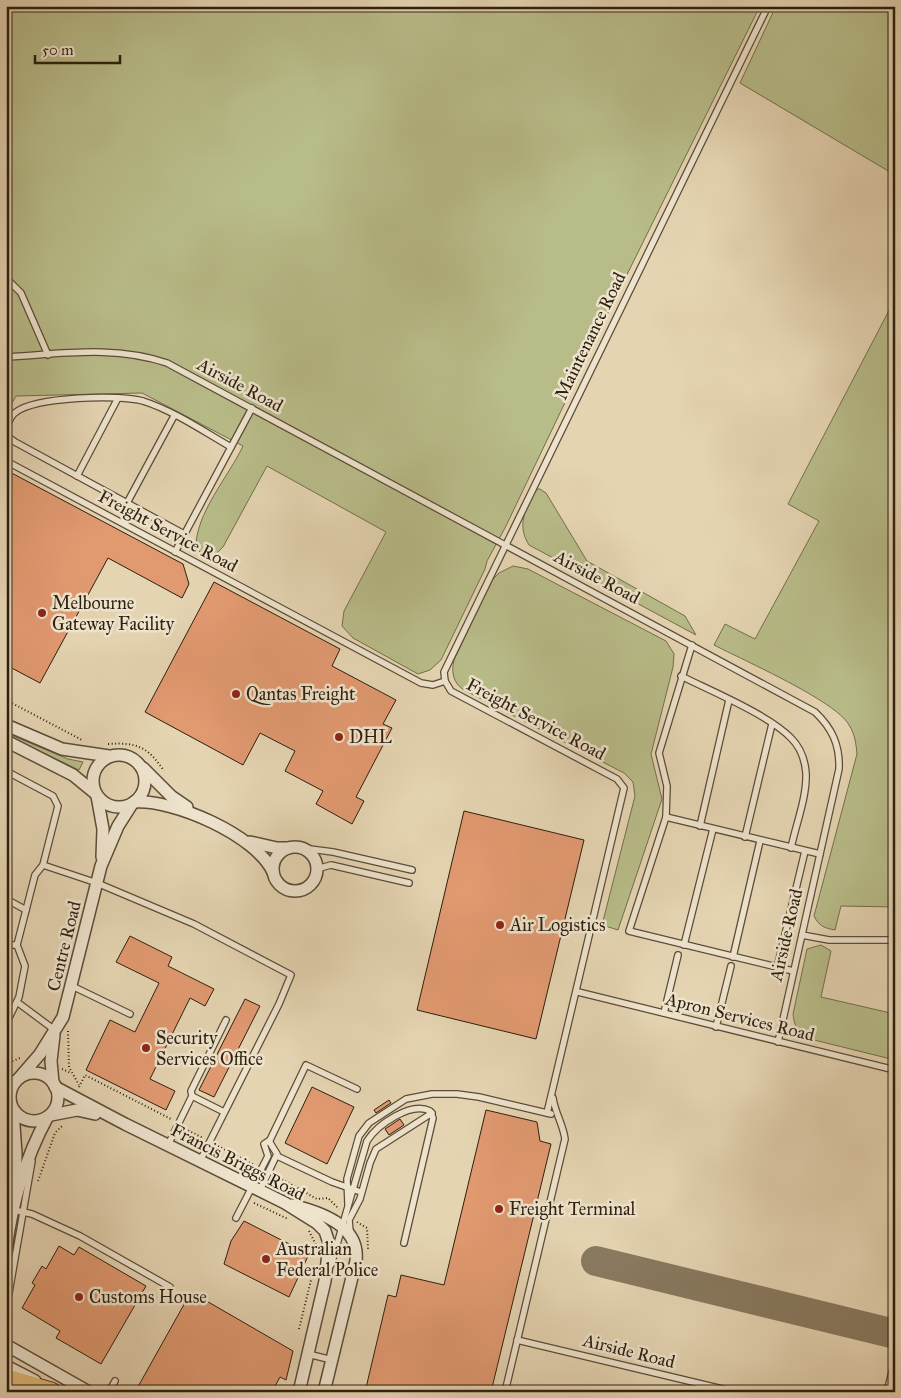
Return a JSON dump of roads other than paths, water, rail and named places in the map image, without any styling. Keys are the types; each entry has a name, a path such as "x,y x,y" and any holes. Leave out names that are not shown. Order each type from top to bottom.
{"main road":[{"path":"6,1379 51,1392"}],"street":[{"path":"6,725 62,748 91,755 127,756 139,763 172,796 198,816 239,838 260,846 302,848 314,859 316,875 308,886 295,891 282,887 257,851 239,838"},
{"path":"6,741 73,775 103,802 113,806 156,802 198,816"},
{"path":"96,794 92,781 94,772 98,764 110,756"},
{"path":"133,803 141,795 145,784 144,773 139,763"},
{"name":"Centre Road","path":"96,794 103,829 101,866"},
{"name":"Centre Road","path":"15,1078 55,1032 64,1014 101,866 118,826 133,803"},
{"path":"273,872 278,855 289,848"},
{"name":"Centre Road","path":"54,1085 51,1061 55,1032"},
{"path":"6,1246 17,1210 33,1147 57,1104 54,1085 40,1074 28,1074 15,1078 10,1092 16,1162 17,1210"},
{"name":"Francis Briggs Road","path":"54,1085 125,1124 285,1203 322,1226 328,1238 329,1248 325,1281"},
{"path":"10,1109 29,1121 38,1122 49,1117"},
{"name":"Francis Briggs Road","path":"49,1117 72,1110 88,1111 125,1124"},
{"path":"285,1203 316,1212 342,1226 351,1235 356,1245 356,1261 324,1392"},
{"path":"299,1392 325,1281"},
{"path":"6,1345 89,1392"},
{"path":"6,1366 51,1392"},
{"path":"6,1389 11,1392"}],"lane":[{"name":"Maintenance Road","path":"445,681 444,672 505,544 768,6"},
{"path":"6,278 21,294 48,355"},
{"name":"Airside Road","path":"6,358 113,352 143,355 167,363 804,704 815,712 830,728 839,747 839,769 778,1042"},
{"path":"184,534 15,442 7,436 6,430 10,420 16,412 43,401 128,397 174,416 231,447"},
{"path":"77,476 118,398"},
{"path":"175,552 252,408"},
{"path":"127,503 174,416"},
{"name":"Freight Service Road","path":"6,461 421,683 433,685 445,681 451,691 622,784 624,792 578,992 547,1114"},
{"path":"692,645 659,753 668,786 666,817 629,930 793,972"},
{"path":"681,676 772,724 798,746 806,771 790,848"},
{"path":"700,826 729,700"},
{"path":"745,837 772,724"},
{"path":"6,771 53,796 58,802 43,865 35,875 17,945 25,966 16,1002 6,1024"},
{"path":"666,817 805,852 820,854"},
{"path":"684,944 713,829"},
{"path":"733,957 760,840"},
{"path":"302,848 333,852 412,870"},
{"path":"777,968 805,852"},
{"path":"43,865 97,883 166,912 286,970 291,975 200,1161"},
{"path":"316,875 323,866 336,866 410,883"},
{"path":"6,899 26,910"},
{"path":"802,935 829,940 895,940"},
{"path":"6,945 17,945"},
{"path":"664,1013 678,955"},
{"path":"716,1026 731,966"},
{"path":"72,986 130,1014"},
{"name":"Apron Services Road","path":"578,992 895,1070"},
{"path":"16,1002 55,1032"},
{"path":"168,1145 226,1020"},
{"path":"256,1188 268,1154 267,1143 306,1065 357,1090"},
{"path":"346,1211 346,1187 356,1142 361,1131 369,1123 406,1100 432,1094 457,1094 479,1097 558,1116"},
{"path":"505,1392 565,1139 553,1095"},
{"path":"192,1096 224,1112"},
{"path":"325,1281 366,1146 373,1134 412,1108 425,1109 432,1113"},
{"path":"351,1235 349,1220 362,1192 376,1149 432,1113"},
{"path":"404,1243 432,1126 432,1113"},
{"path":"236,1218 245,1199 269,1172 277,1156 276,1149 267,1143"},
{"path":"277,1156 346,1187 362,1192"},
{"path":"9,1311 17,1210 32,1214 80,1236 170,1287"},
{"name":"Airside Road","path":"517,1340 735,1392"},
{"path":"308,1354 332,1360"},
{"path":"887,1392 895,1360"},
{"path":"109,1392 115,1381"}],"place":[{"name":"Melbourne Gateway Facility","path":"42,613"},
{"name":"Qantas Freight","path":"236,694"},
{"name":"DHL","path":"339,737"},
{"name":"Air Logistics","path":"500,925"},
{"name":"Security Services Office","path":"146,1048"},
{"name":"Freight Terminal","path":"499,1209"},
{"name":"Australian Federal Police","path":"266,1259"},
{"name":"Customs House","path":"79,1297"}]}
